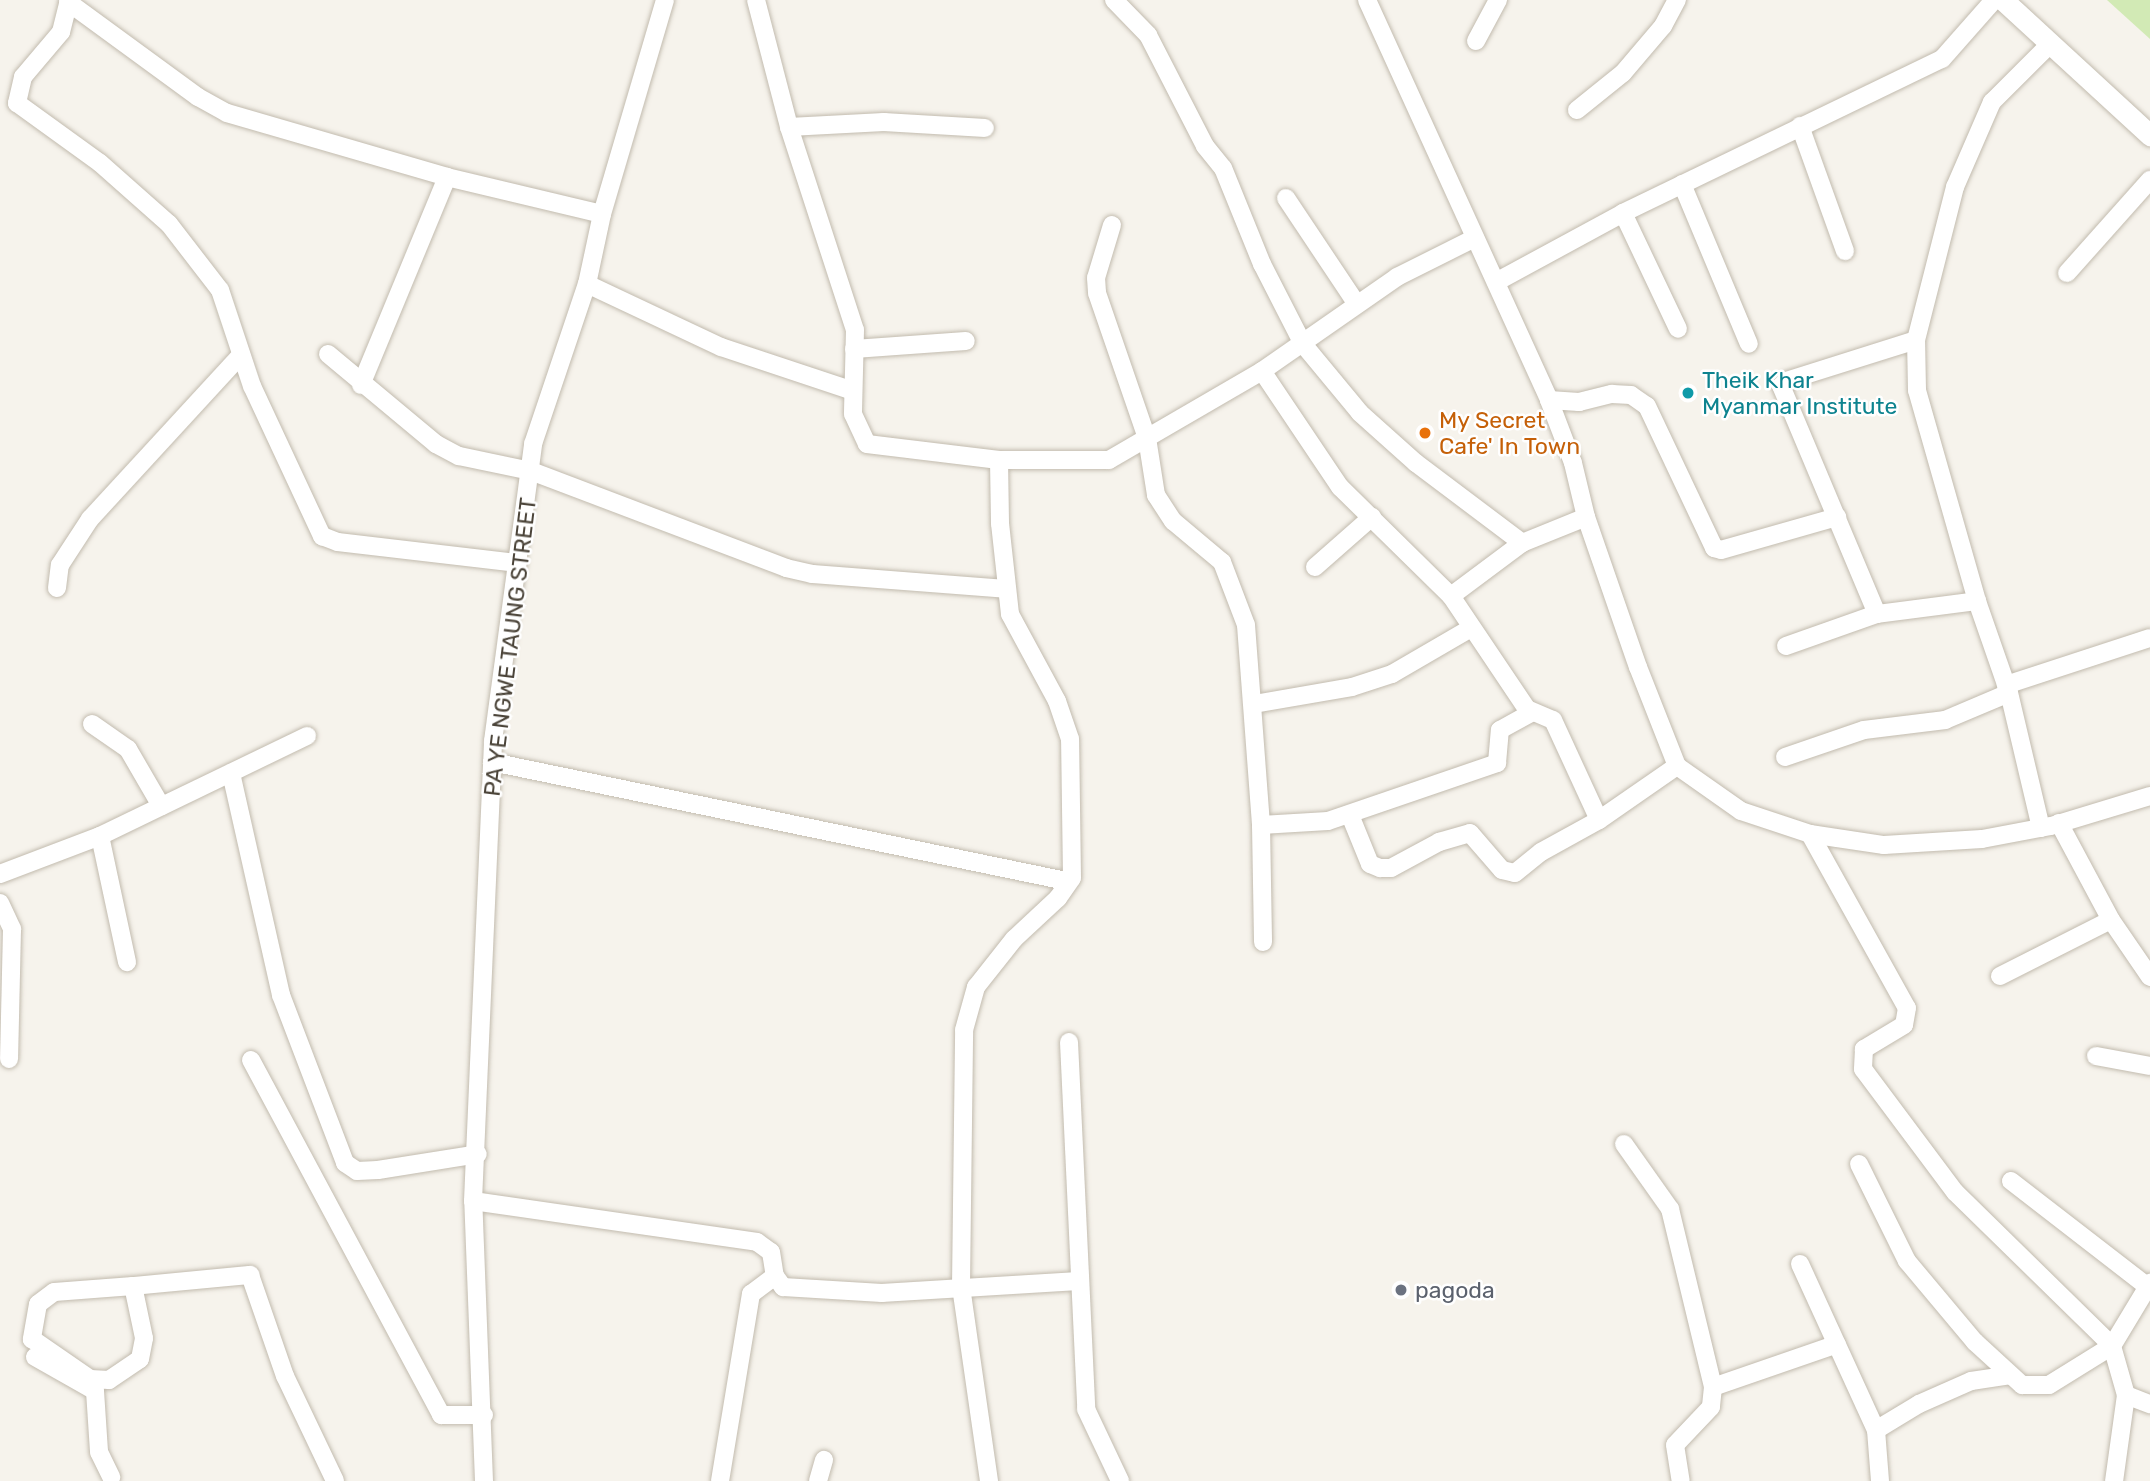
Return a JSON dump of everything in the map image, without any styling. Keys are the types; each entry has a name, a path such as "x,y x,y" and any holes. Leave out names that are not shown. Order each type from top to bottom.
{"street":[{"name":"PA YE NGWE TAUNG STREET","path":"484,1481 484,1415 474,1201 492,762 533,444 587,284 602,214 665,0"},
{"path":"756,0 789,127 855,330 853,415 867,444 999,460 1093,464 1122,455 1262,371 1303,344 1356,303 1475,238"},
{"path":"1114,0 1148,35 1205,146 1223,168 1262,264 1303,344 1360,413 1416,463 1522,543"},
{"path":"1367,0 1549,400 1573,463 1586,517 1677,766 1741,811 1810,834 1884,845 1982,839 2050,825 2150,796"},
{"path":"1476,41 1498,0"},
{"path":"1577,110 1623,73 1663,26 1677,0"},
{"path":"1496,282 1623,213 1942,59 1994,0"},
{"path":"2003,0 2150,135"},
{"path":"518,563 338,542 323,536 241,355 220,290 169,224 100,163 17,103 23,77 61,32 69,1 198,97 227,113 447,177 602,214"},
{"path":"2050,44 1992,102 1955,187 1916,340 1917,390 1977,601 2008,689 2050,825 2150,977"},
{"path":"789,127 884,122 985,128"},
{"path":"1800,126 1845,251"},
{"path":"361,385 447,177"},
{"path":"2067,273 2150,180"},
{"path":"1682,184 1749,344"},
{"path":"1286,198 1356,303"},
{"path":"1623,213 1678,330"},
{"path":"1112,225 1096,278 1097,293 1147,438 1151,476 1164,510 1215,554 1233,582 1246,625 1261,825 1263,942"},
{"path":"587,284 721,347 853,391"},
{"path":"1877,614 1781,386 1786,381 1916,340"},
{"path":"854,349 966,341"},
{"path":"328,354 361,385 436,444 459,456 531,471 786,568 812,574 1006,589"},
{"path":"57,588 61,565 72,542 126,476 241,355"},
{"path":"1262,371 1340,487 1451,596 1531,713 1553,720 1599,820"},
{"path":"1549,400 1579,402 1612,394 1631,395 1647,405 1714,548 1721,550 1837,517"},
{"path":"989,1481 961,1286 964,1030 976,987 1014,939 1058,898 1066,881 1072,878 1070,739 1057,701 1010,614 1006,589 999,460"},
{"path":"1315,567 1372,517"},
{"path":"1451,596 1522,543 1586,517"},
{"path":"1786,646 1877,614 1977,601"},
{"path":"1254,704 1352,687 1392,674 1471,628"},
{"path":"1785,757 1864,730 1945,720 2008,689 2150,638"},
{"path":"1261,825 1328,821 1497,763 1500,730 1531,713"},
{"path":"92,724 128,749 161,806"},
{"path":"0,874 100,836 307,736"},
{"path":"492,762 1066,881"},
{"path":"1350,815 1370,864 1380,868 1391,868 1438,842 1470,833 1507,874 1599,820 1677,766"},
{"path":"231,772 281,995 345,1163 357,1171 378,1170 478,1154"},
{"path":"1810,834 1907,1008 1904,1025 1864,1049 1863,1069 1955,1192 2112,1346 2126,1395 2114,1481"},
{"path":"100,836 127,962"},
{"path":"0,904 12,929 9,1059"},
{"path":"2000,976 2112,920"},
{"path":"1069,1042 1086,1409 1120,1481"},
{"path":"2095,1056 2150,1066"},
{"path":"251,1060 441,1415 484,1415"},
{"path":"1624,1144 1670,1209 1713,1387 1711,1407 1675,1446 1681,1481"},
{"path":"1859,1164 1907,1261 1975,1342 2022,1385 2049,1385 2112,1346 2149,1285 2011,1181"},
{"path":"474,1201 757,1242 771,1252 775,1276 783,1287 882,1293 961,1286 1078,1281"},
{"path":"1800,1264 1876,1430 1880,1481"},
{"path":"133,1286 144,1338 141,1359 121,1375 109,1380 90,1379 32,1339 38,1304 54,1292 250,1275 285,1376 335,1481"},
{"path":"720,1481 751,1294 775,1276"},
{"path":"1713,1387 1837,1344"},
{"path":"35,1357 95,1391 99,1452 109,1480"},
{"path":"1876,1430 1919,1404 1972,1381 2011,1375"},
{"path":"2126,1395 2150,1405"},
{"path":"818,1481 824,1460"}],"green space":[{"path":"2107,0 2150,0 2150,39"}],"place":[{"name":"Theik Khar Myanmar Institute","path":"1688,393"},
{"name":"My Secret Cafe' In Town","path":"1425,433"},
{"name":"pagoda","path":"1401,1290"}]}
